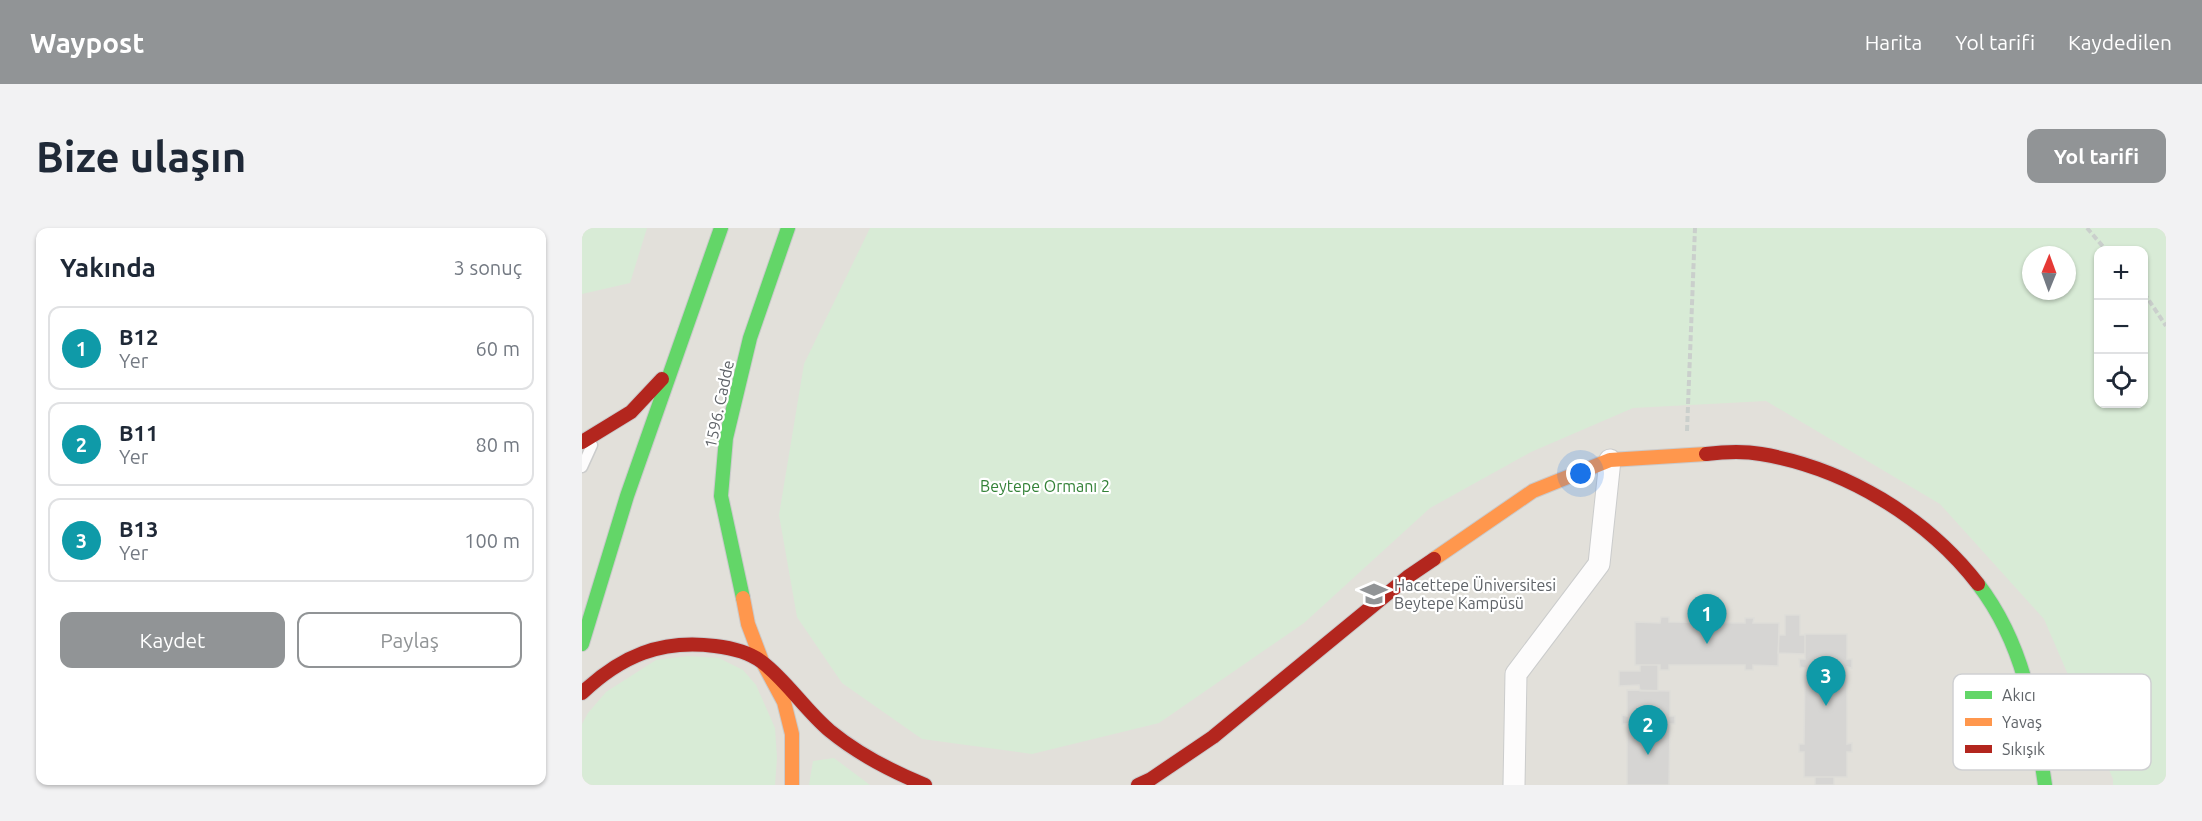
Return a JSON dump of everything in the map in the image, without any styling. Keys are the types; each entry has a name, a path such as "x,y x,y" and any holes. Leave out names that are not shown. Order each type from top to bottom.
{"street":[{"path":"582,644 627,496 721,228"},
{"name":"1596. Cadde","path":"788,228 750,338 726,438 721,496 748,624 762,661 784,702 792,734 792,785"},
{"path":"582,442 631,412 672,368"},
{"path":"1138,785 1151,779 1213,737 1409,576 1533,491 1610,460 1759,453 1807,464 1864,489 1921,526 1961,562 1994,605 2018,657 2023,674"},
{"path":"1514,785 1516,674 1599,564 1610,460"},
{"path":"582,693 616,664 660,646 684,643 708,644 737,650 762,661 804,707 844,743 893,772 925,785"},
{"path":"2043,770 2045,785"}],"lane":[{"path":"582,467 598,434"}],"path":[{"path":"1686,455 1695,228"},
{"path":"2087,228 2103,246"},
{"path":"2148,299 2166,326"}],"shaded area":[{"name":"Hacettepe Üniversitesi Beytepe Kampüsü","path":"582,228 2166,228 2166,785 582,785"}],"green space":[{"path":"582,228 647,228 630,283 582,294"},
{"name":"Beytepe Ormanı 2","path":"870,228 2166,228 2166,785 2113,785 2109,770 2151,770 2151,674 2068,674 2044,619 1940,504 1766,401 1633,408 1531,452 1430,508 1304,623 1159,723 1032,754 922,739 842,683 797,617 779,515 804,364"},
{"path":"688,656 719,658 743,670 756,685 775,728 777,758 775,785 582,785 582,724 588,713 606,692 656,660"},
{"path":"834,758 870,785 809,785 813,761"}],"building":[{"path":"1785,615 1800,615 1800,635 1805,635 1805,654 1778,653 1779,635 1785,635"},
{"path":"1661,617 1669,617 1669,622 1745,623 1745,618 1754,618 1753,623 1779,623 1778,666 1753,665 1753,670 1745,670 1745,665 1669,665 1669,670 1660,670 1660,665 1635,665 1635,622 1660,623"},
{"path":"1805,634 1847,634 1847,659 1852,659 1852,668 1847,667 1847,744 1852,743 1852,752 1847,752 1847,777 1804,777 1804,752 1799,752 1799,744 1804,744 1805,668 1800,667 1799,659 1805,659"},
{"path":"1640,665 1658,665 1658,691 1640,691 1639,685 1619,686 1619,671 1640,671"},
{"path":"1627,690 1670,691 1670,716 1675,716 1675,724 1670,724 1669,785 1627,785 1627,724 1622,724 1622,715 1627,716"},
{"path":"1815,777 1834,777 1834,785 1815,785"}],"traffic: fast":[{"path":"582,644 627,496 721,228"},
{"path":"743,598 721,496 726,438 750,338 788,228"},
{"path":"1978,584 2006,630 2023,674"},
{"path":"2042,770 2045,785"}],"traffic: slow":[{"path":"1434,559 1533,491 1610,460 1706,454"},
{"path":"743,598 748,624 762,661 784,702 792,734 792,785"}],"traffic: jam":[{"path":"582,442 631,412 662,379"},
{"path":"1706,454 1734,452 1761,454 1823,471 1853,484 1882,499 1909,517 1934,537 1978,584"},
{"path":"1138,785 1151,779 1213,737 1409,576 1434,559"},
{"path":"582,693 627,660 659,648 695,644 734,649 762,662 821,723 852,747 925,785"}],"place":[{"name":"Hacettepe Üniversitesi Beytepe Kampüsü","path":"1374,594"},
{"name":"B12","path":"1707,644"},
{"name":"B13","path":"1826,706"},
{"name":"B11","path":"1648,755"}]}
